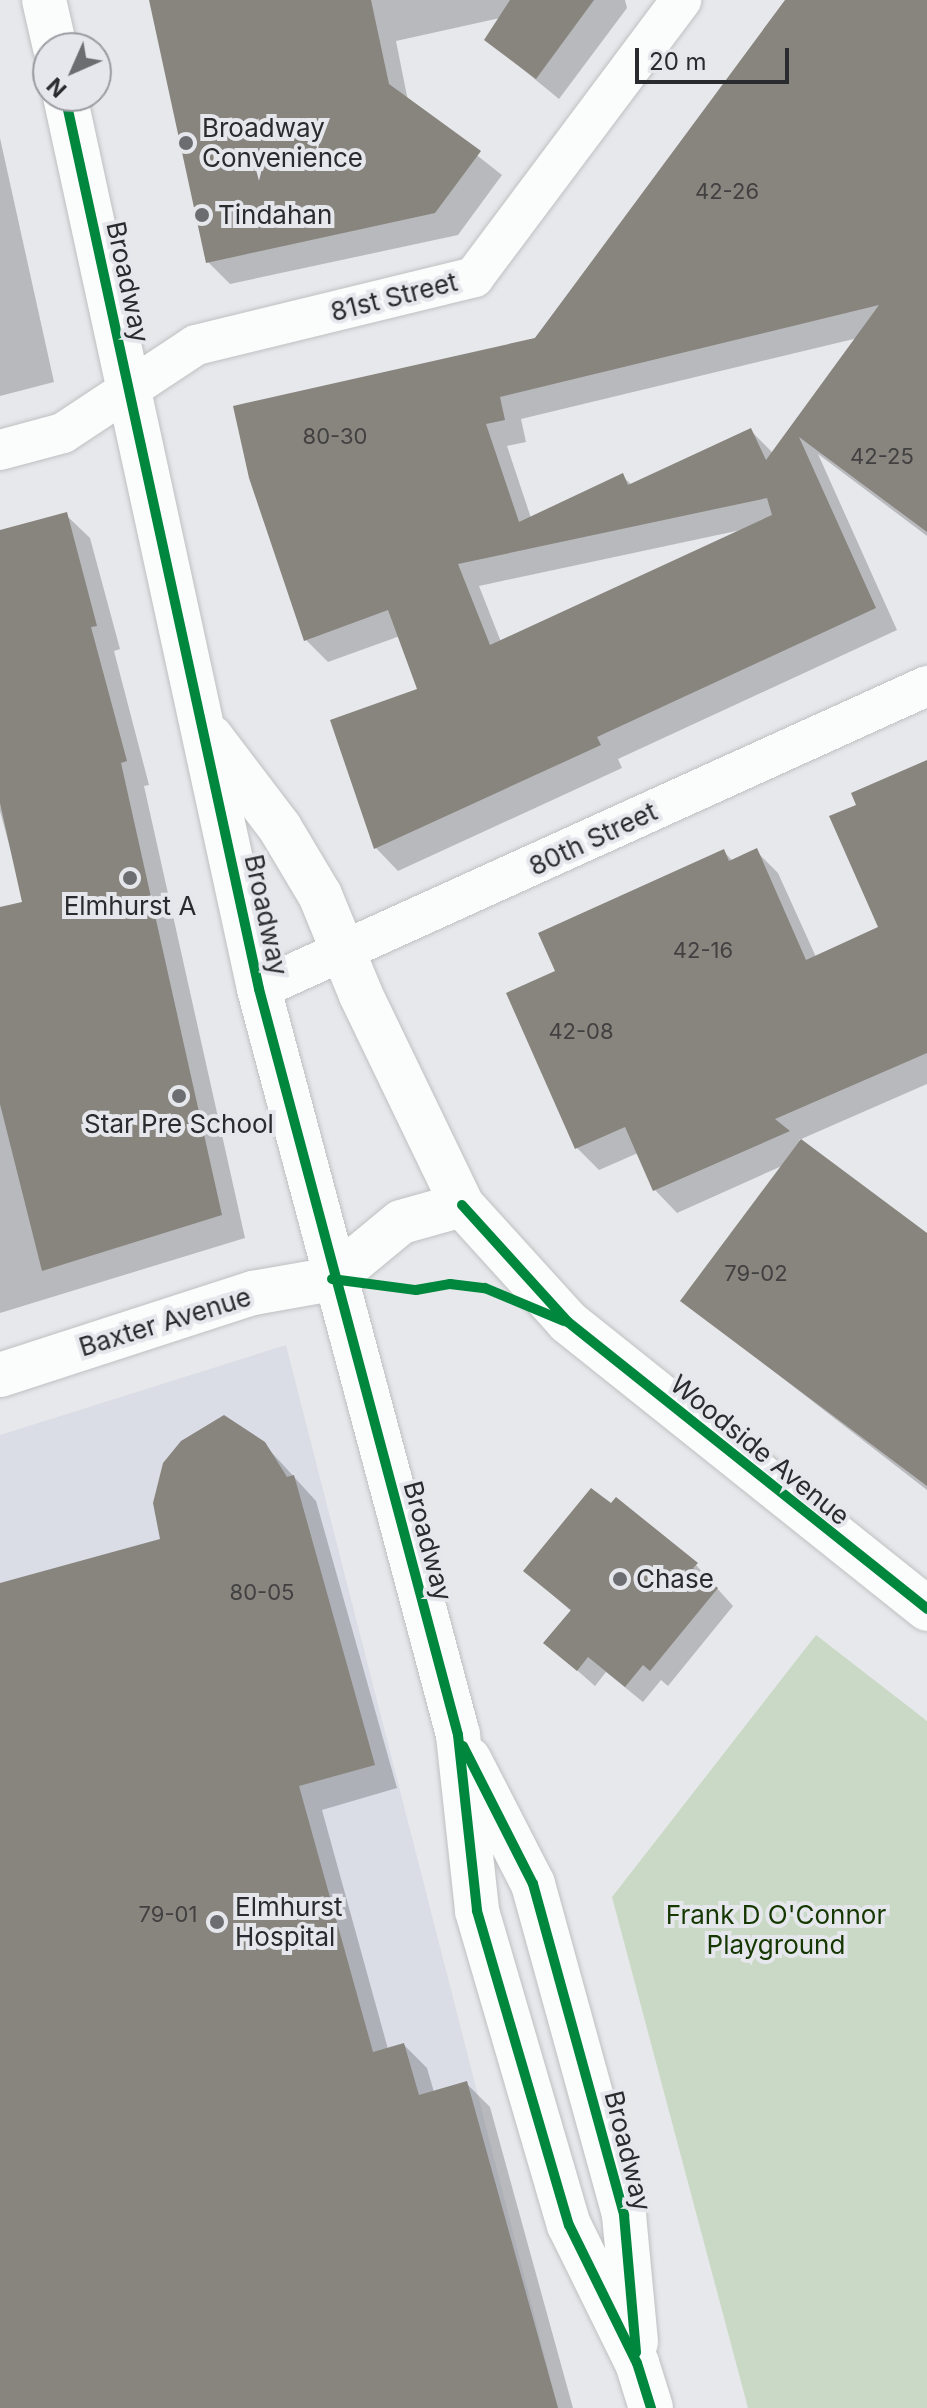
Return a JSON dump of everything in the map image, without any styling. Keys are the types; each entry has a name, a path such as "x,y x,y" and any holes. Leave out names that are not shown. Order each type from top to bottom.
{"main road":[{"path":"44,0 51,32"},
{"name":"Broadway","path":"68,112 259,989 332,1279 458,1735 477,1911 530,2101 569,2225 637,2363 651,2408"},
{"name":"Woodside Avenue","path":"202,725 280,828 320,895 342,953 462,1205 568,1322 927,1609"},
{"path":"332,1279 401,1222 462,1205"},
{"name":"Baxter Avenue","path":"0,1375 253,1293 332,1279"},
{"name":"Broadway","path":"458,1735 537,1899 624,2215 637,2363"}],"street":[{"name":"81st Street","path":"0,450 63,433 196,345 474,277 681,0"},
{"name":"80th Street","path":"259,989 927,686"}],"shaded area":[{"name":"Elmhurst Hospital","path":"286,1345 558,2408 0,2408 0,1435"}],"green space":[{"name":"Frank D O'Connor Playground","path":"816,1635 927,1721 927,2408 748,2408 612,1897"}],"building":[{"path":"149,0 371,0 389,84 481,151 435,213 206,263"},
{"path":"510,0 594,0 536,79 484,40"},
{"path":"785,0 927,0 927,532 799,437 876,608 597,737 601,745 374,849 330,720 417,689 388,610 304,641 249,478 233,406 535,338","holes":["879,305 766,460 751,428 628,485 623,473 519,522 486,424 505,420 500,397","767,498 772,515 490,645 458,564"]},
{"path":"67,512 97,626 91,627 127,761 121,763 222,1215 42,1271 0,1104 0,907 22,902 0,803 0,530"},
{"path":"927,760 927,1053 775,1119 790,1131 653,1191 625,1127 575,1149 506,993 555,971 538,933 724,849 729,861 757,848 806,960 878,927 829,816 856,805 851,793"},
{"path":"801,1139 927,1233 927,1486 680,1301"},
{"name":"Elmhurst Hospital","path":"224,1415 265,1442 287,1477 294,1475 375,1765 299,1786 373,2052 404,2043 419,2095 467,2081 558,2408 0,2408 0,1583 160,1539 153,1503 163,1463 181,1441"},
{"name":"Chase","path":"591,1488 611,1503 616,1497 698,1563 693,1568 718,1588 650,1671 643,1665 625,1687 588,1657 577,1671 543,1643 571,1610 523,1571"}],"cycle path":[{"path":"68,112 259,989 458,1735 477,1911 569,2225 637,2363 651,2408"},
{"path":"462,1205 568,1322 927,1609"},
{"path":"332,1279 416,1290 450,1284 485,1288 564,1321"},
{"path":"463,1746 533,1884 624,2215 636,2352"}],"place":[{"name":"Broadway Convenience","path":"186,143"},
{"name":"Tindahan","path":"202,215"},
{"name":"Elmhurst A","path":"130,878"},
{"name":"Star Pre School","path":"179,1096"},
{"name":"Chase","path":"620,1579"},
{"name":"Elmhurst Hospital","path":"217,1922"}]}
